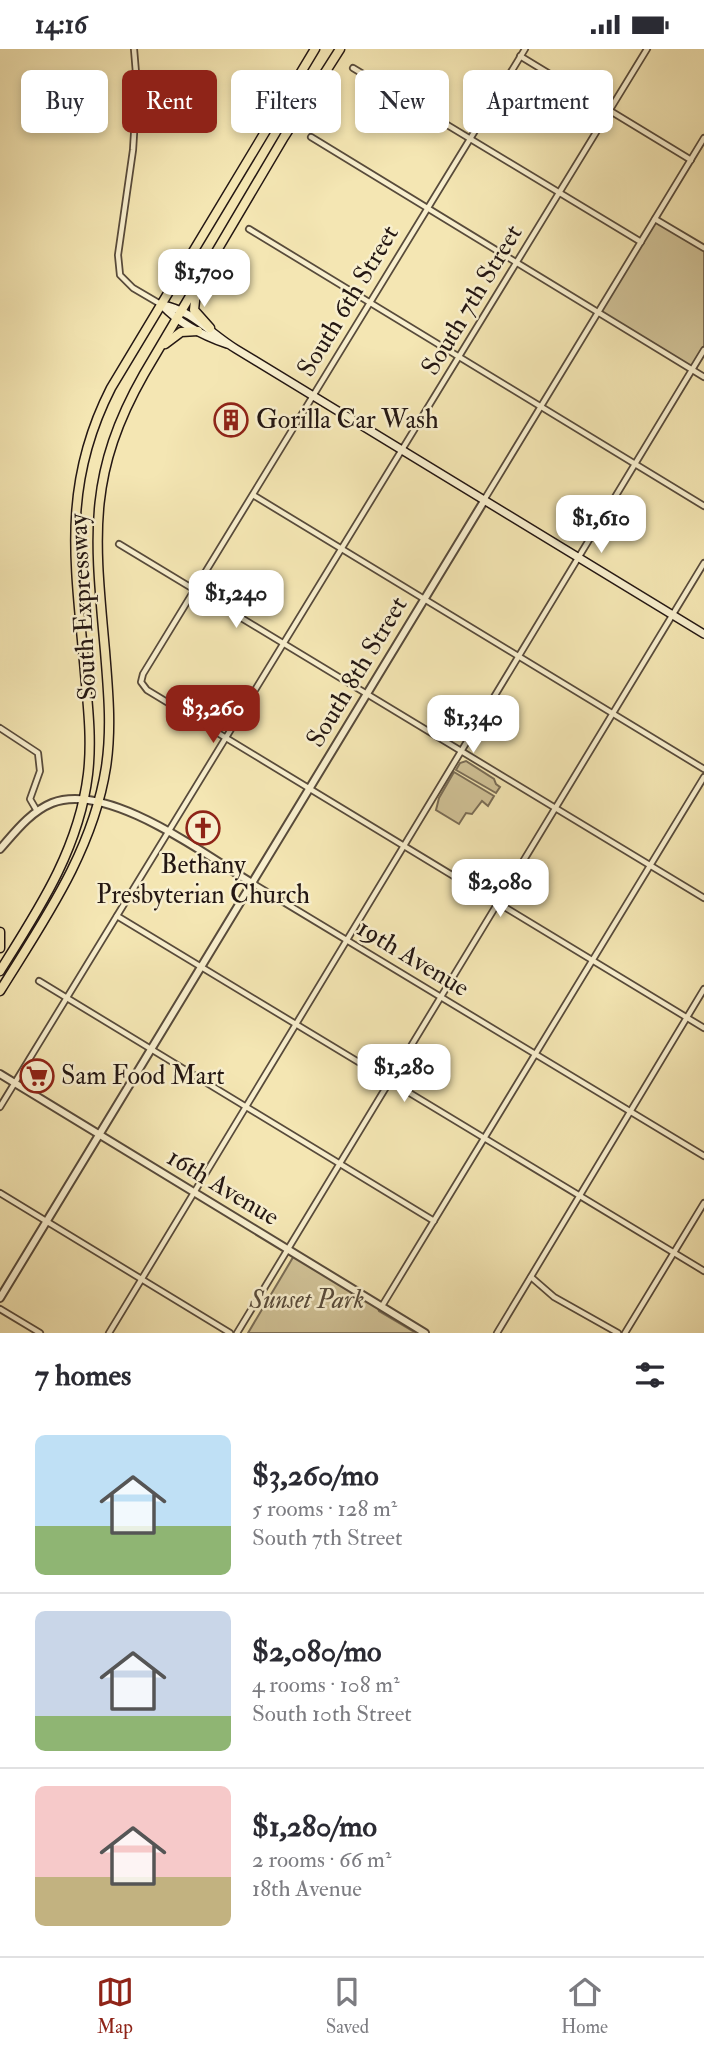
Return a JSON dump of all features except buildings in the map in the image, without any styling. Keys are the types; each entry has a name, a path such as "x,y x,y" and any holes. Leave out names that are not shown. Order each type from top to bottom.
{"main road":[{"name":"South Expressway","path":"0,971 56,880 84,800 90,741 74,551 78,488 89,442 102,407 315,49"},
{"name":"South Expressway","path":"0,991 69,877 88,837 99,802 106,767 110,722 97,560 99,499 115,433 127,403 284,137 340,49"},
{"path":"198,283 194,310 231,346"},
{"path":"162,305 210,328"},
{"path":"180,315 198,331 231,346 704,634"},
{"path":"156,354 176,334 198,331"},
{"path":"0,932 0,948"}],"street":[{"path":"134,49 137,85 133,150 118,255 120,275 133,288 162,305"},
{"name":"South 6th Street","path":"226,738 147,690 141,682 143,674 525,49"},
{"name":"South 7th Street","path":"613,105 647,49"},
{"path":"520,56 543,70"},
{"path":"353,68 641,242"},
{"path":"613,112 691,160"},
{"name":"South 7th Street","path":"0,1107 596,133"},
{"path":"311,137 704,377"},
{"name":"South 8th Street","path":"0,1298 704,138"},
{"path":"655,219 704,248"},
{"path":"249,229 704,506"},
{"path":"109,1333 704,350"},
{"path":"253,495 704,769"},
{"path":"119,544 704,898"},
{"path":"236,1333 704,563"},
{"path":"0,728 38,754 40,771 30,795 31,803 37,811"},
{"path":"226,738 704,1028"},
{"path":"382,1306 704,777"},
{"path":"0,849 37,811 60,801 99,802"},
{"name":"19th Avenue","path":"99,802 137,814 168,832 704,1156"},
{"path":"117,916 704,1271"},
{"path":"38,981 434,1221"},
{"path":"497,1333 704,989"},
{"name":"16th Avenue","path":"0,1073 425,1333"},
{"path":"0,1193 230,1333"},
{"path":"625,1333 704,1203"},
{"path":"531,1277 554,1297 618,1333"},
{"path":"0,1309 40,1333"}],"green space":[{"path":"655,219 704,248 704,350 692,370 598,313"},
{"path":"466,761 494,779 500,787 496,793 456,770 460,763"},
{"path":"454,772 494,796 488,806 482,801 472,814 466,813 459,824 436,810 439,798"},
{"name":"Sunset Park","path":"295,1254 376,1303 379,1311 416,1333 248,1333"}],"place":[{"name":"Gorilla Car Wash","path":"231,420"},
{"name":"Bethany Presbyterian Church","path":"203,828"},
{"name":"Sam Food Mart","path":"37,1076"}]}
